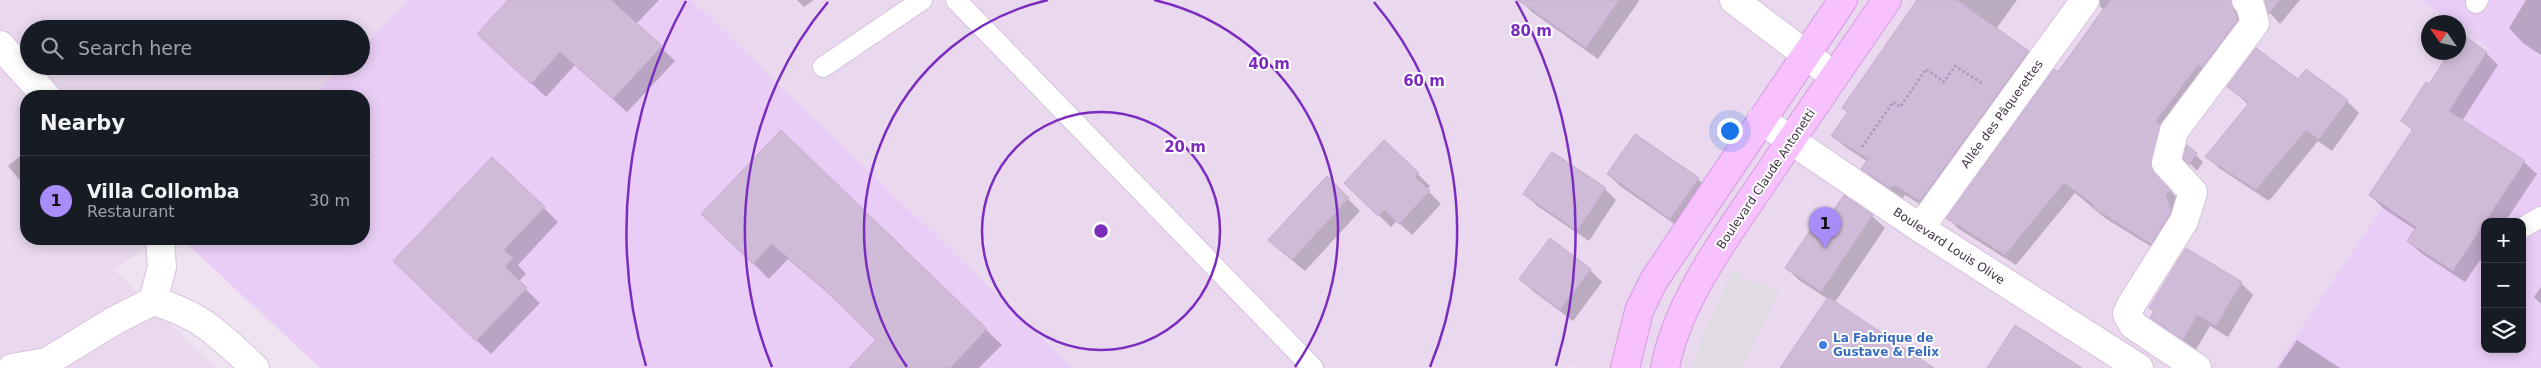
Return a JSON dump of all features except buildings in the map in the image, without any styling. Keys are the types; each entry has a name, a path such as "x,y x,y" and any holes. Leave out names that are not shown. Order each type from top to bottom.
{"main road":[{"path":"1625,368 1639,311 1654,280 1843,0"},
{"name":"Boulevard Claude Antonetti","path":"1665,368 1667,356 1685,309 1711,260 1887,0"}],"street":[{"path":"1734,0 1834,76"},
{"name":"Allée des Pâquerettes","path":"1920,228 2085,0"},
{"path":"2197,368 2133,325 2128,314 2131,305 2184,220 2193,192 2166,163 2174,131 2256,23 2249,2 2246,0"},
{"path":"0,45 20,67"},
{"path":"27,75 41,90"},
{"name":"Boulevard Louis Olive","path":"1761,120 1920,228 2139,368"},
{"path":"153,301 162,267 160,245"},
{"path":"0,365 12,368 47,362 112,322 153,301 178,308 206,324 254,368"}],"lane":[{"path":"823,66 922,0"},
{"path":"956,0 1313,368"},
{"path":"2526,226 2541,217"}],"path":[{"path":"1842,175 1893,102 1900,107 1926,69 1944,82 1955,66 2010,103"}],"shaded area":[{"path":"0,0 411,0 370,40 370,20 20,20 20,75 334,75 318,90 20,90 20,245 152,245 113,269 216,368 0,368"},
{"path":"411,0 691,0 1073,368 320,368 188,245 370,245 370,90 318,90 334,75 370,75 370,40"},
{"path":"691,0 2420,0 2442,15 2421,15 2421,60 2466,60 2466,31 2491,48 2274,368 1576,368 1571,365 1568,368 1073,368"},
{"path":"2420,0 2541,0 2541,368 2274,368 2490,49 2466,31 2466,15 2442,15"},
{"path":"1732,272 1779,292 1741,368 1692,368 1696,352"}],"place":[{"name":"Villa Collomba","path":"1825,248"},
{"name":"La Fabrique de Gustave & Felix","path":"1823,345"}]}
